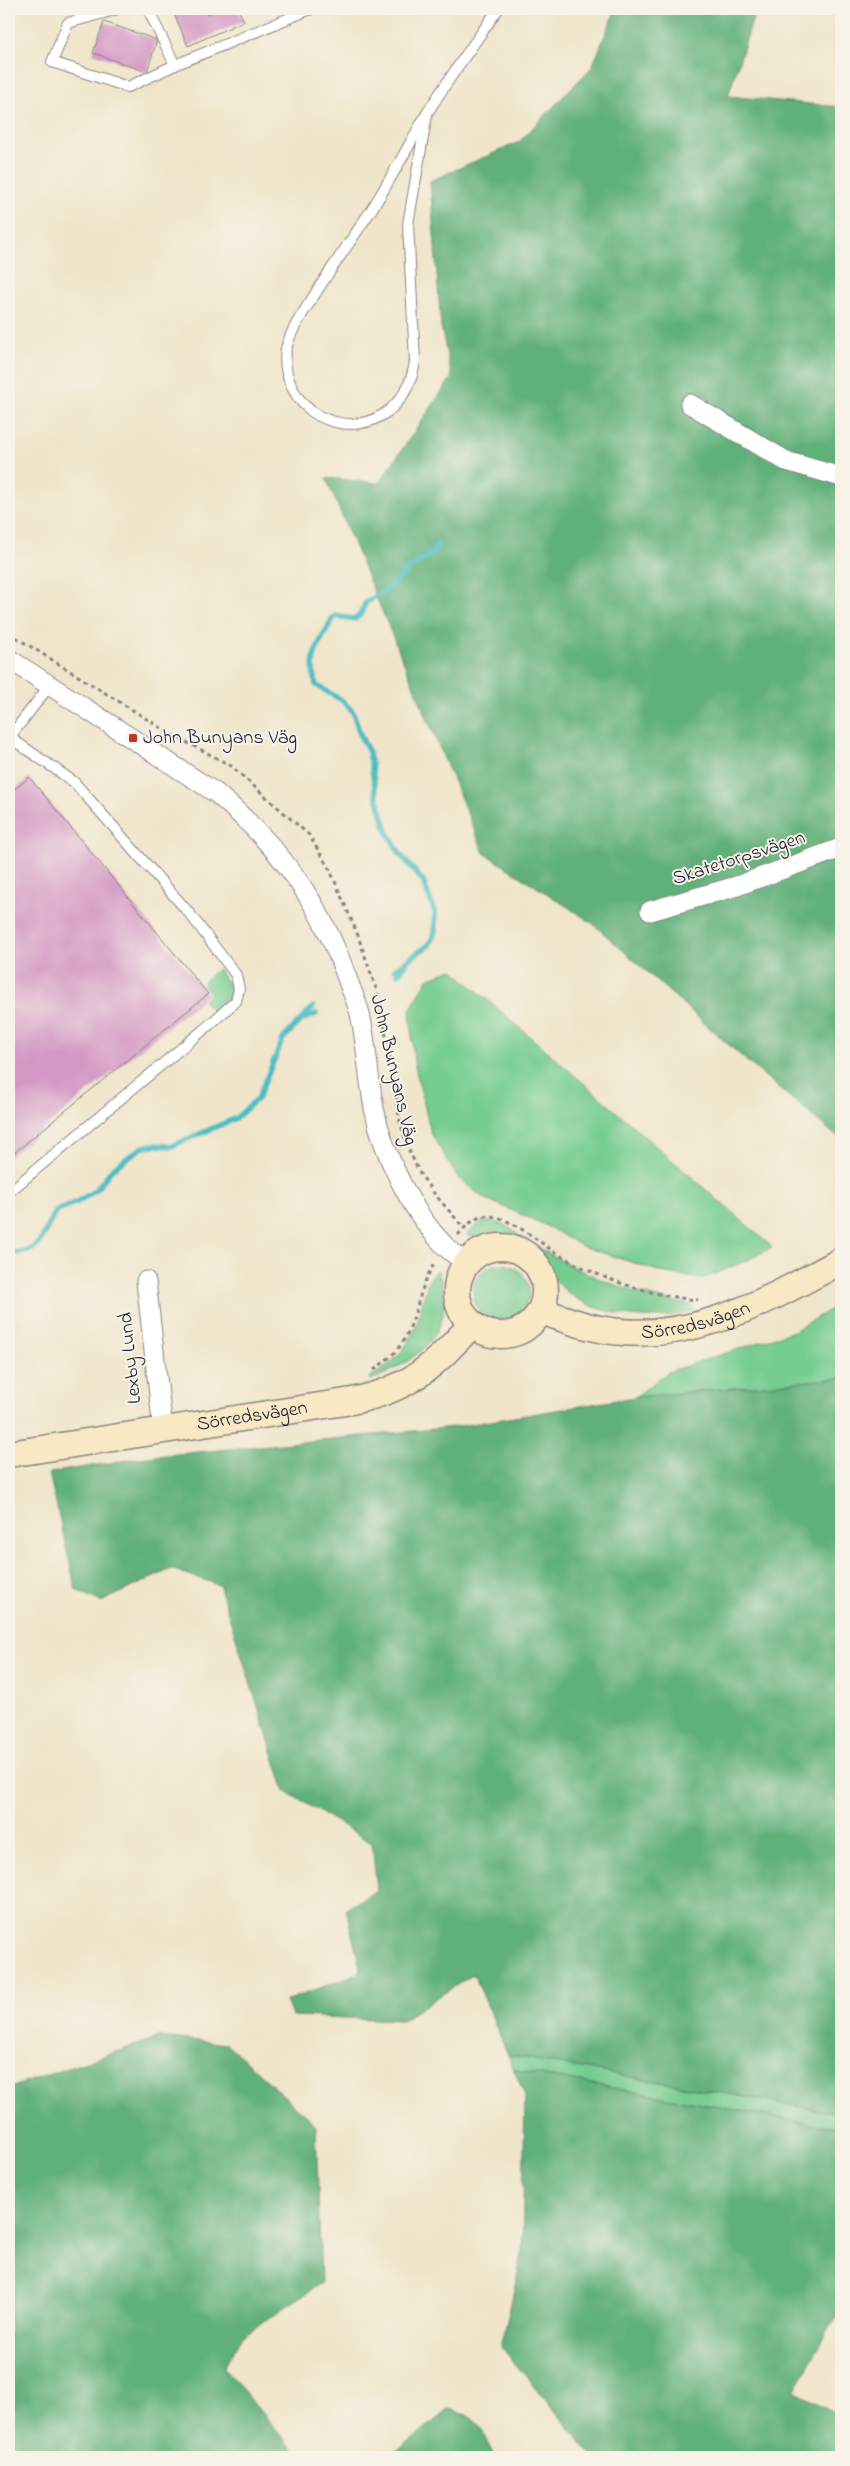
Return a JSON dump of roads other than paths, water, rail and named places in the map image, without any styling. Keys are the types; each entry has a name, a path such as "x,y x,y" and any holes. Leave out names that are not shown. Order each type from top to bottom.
{"street":[{"path":"690,404 786,461 841,476"},
{"name":"John Bunyans Väg","path":"9,658 216,793 242,815 291,869 317,909 336,946 360,1014 374,1108 389,1158 417,1209 447,1248 467,1263"},
{"name":"Skatetorpsvägen","path":"650,911 737,886 841,848"},
{"path":"494,1248 510,1248 525,1254 537,1265 544,1280 545,1296 540,1311 528,1326 510,1334 490,1334 472,1324 460,1308 457,1295 460,1275 467,1263 479,1253 494,1248"},
{"name":"Sörredsvägen","path":"540,1311 588,1327 616,1332 646,1333 674,1330 730,1316 780,1294 837,1250"},
{"name":"Lexby Lund","path":"146,1280 163,1430"},
{"name":"Sörredsvägen","path":"9,1454 352,1401 392,1391 422,1373 455,1343 472,1324"}],"lane":[{"path":"118,9 68,23 52,62 128,87 175,65 311,9"},
{"path":"148,9 175,65"},
{"path":"427,114 408,224 414,361 412,380 398,402 385,413 366,422 336,423 311,412 293,389 286,369 288,342 312,298 376,202 427,114 498,9"},
{"path":"9,1192 214,1021 236,1001 239,989 236,975 190,914 74,782 9,737 50,685"}],"waterway":[{"path":"395,969 429,945 435,932 435,913 423,881 400,854 387,831 376,793 369,752 361,737 353,712 343,701 316,685 313,665 316,650 335,616 355,619 360,615 366,602 386,590 415,564 432,554 438,544"},
{"path":"398,974 406,964"},
{"path":"9,1252 20,1253 35,1247 40,1242 56,1211 77,1202 96,1190 112,1169 141,1148 152,1145 172,1146 236,1118 258,1098 283,1039 313,1007"},
{"path":"302,1020 316,1014"}],"place":[{"name":"John Bunyans Väg","path":"133,738"}]}
